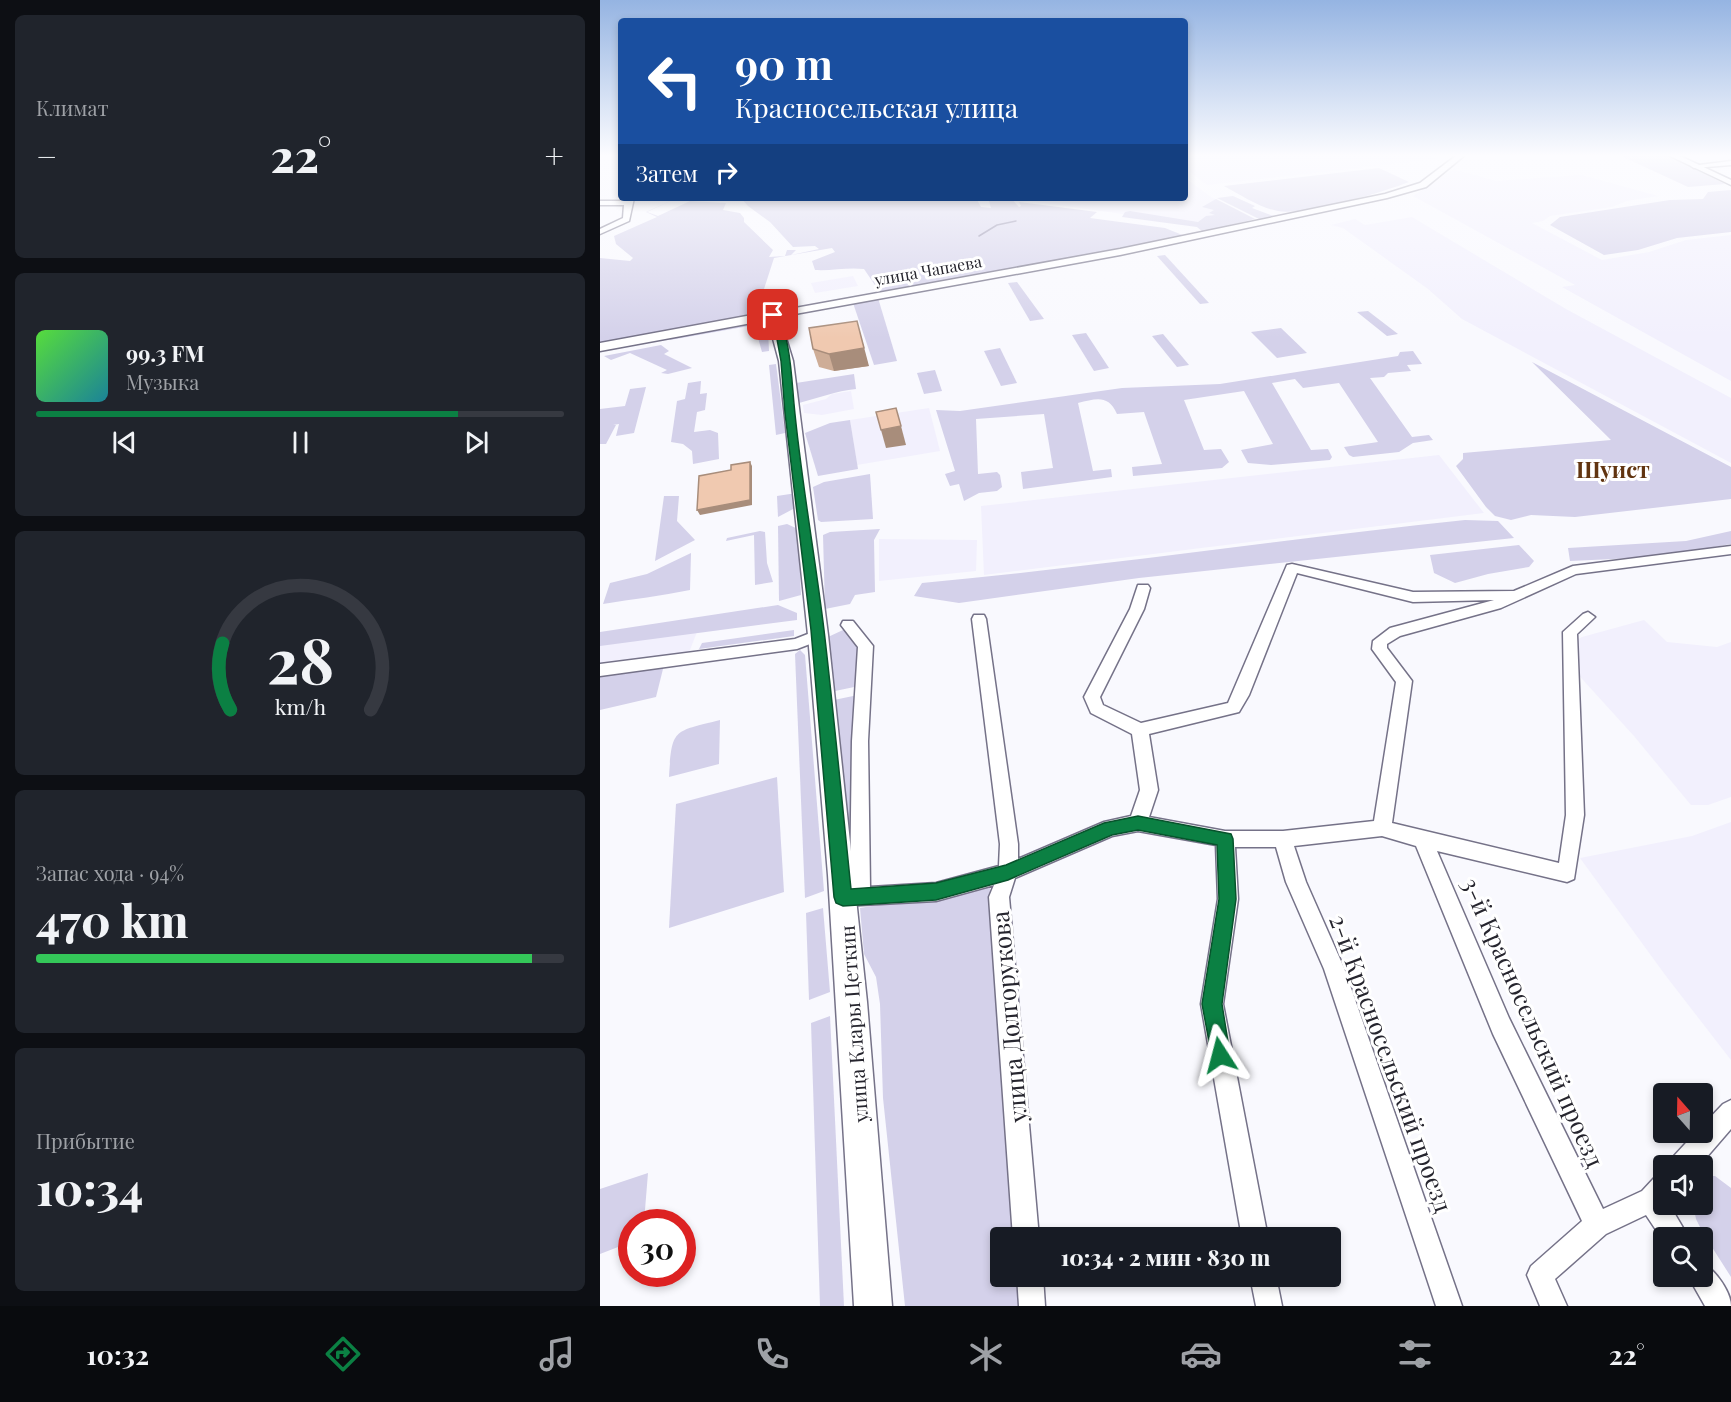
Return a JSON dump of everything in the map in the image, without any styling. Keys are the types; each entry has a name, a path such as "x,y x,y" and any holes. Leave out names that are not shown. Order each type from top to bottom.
{"main road":[{"path":"600,347 776,322"},
{"name":"улица Клары Цеткин","path":"776,322 786,361 851,897 873,1306"}],"street":[{"path":"600,232 626,219 626,216"},
{"name":"улица Чапаева","path":"776,322 812,308 1120,252 1293,216"},
{"path":"1143,588 1137,609 1092,697 1097,709 1140,730 1233,708 1241,695 1292,568 1413,597 1515,595 1527,592 1573,570 1731,550"},
{"path":"1382,828 1404,681 1379,649 1380,641 1395,632 1496,605 1515,595"},
{"path":"848,625 866,646 851,897 936,892 1008,872 1110,828 1138,823 1225,839 1283,839 1382,828 1423,840 1567,873 1575,815 1570,632 1588,617"},
{"name":"улица Долгорукова","path":"978,619 1010,844 1008,872 999,897 1025,1227"},
{"path":"600,670 797,644 818,636"},
{"path":"1138,823 1149,790 1140,730"},
{"path":"1225,839 1228,899 1212,1004 1253,1227"},
{"name":"2-й Красносельский проезд","path":"1283,839 1296,882 1334,968 1449,1306"},
{"name":"3-й Красносельский проезд","path":"1423,840 1501,1026 1597,1225"},
{"path":"1692,1155 1731,1112"},
{"path":"1554,1306 1540,1275 1597,1225 1653,1195"},
{"path":"1031,1287 1032,1306"},
{"path":"1265,1287 1269,1306"},
{"path":"1708,1287 1720,1306"}],"shaded area":[{"path":"655,216 742,216 744,222 773,250 769,257 785,256 787,250 796,250 791,255 819,249 815,246 793,247 762,216 1092,216 1090,218 1165,228 1185,236 883,292 879,291 864,269 815,270 812,261 835,252 832,248 774,258 764,289 763,312 759,314 600,344 600,258 630,261 633,258 616,244 614,236 657,217"},
{"path":"1137,216 1226,216 1202,225"},
{"path":"1161,216 1198,222 1206,216 1249,216 1255,219 1203,232 1197,227 1122,217"},
{"path":"1253,216 1276,217 1261,220"},
{"path":"1449,216 1550,216 1543,221 1532,223 1602,260 1649,252 1686,240 1731,235 1731,381 1562,287 1575,285"},
{"path":"1731,216 1731,232 1677,238 1638,250 1604,255 1550,225 1560,217"},
{"path":"1412,217 1566,309 1731,398 1731,463 1462,319 1428,289 1343,228 1331,225 1355,219 1365,225"},
{"path":"1165,255 1209,303 1200,304 1157,256"},
{"path":"853,276 858,286 815,293 811,283"},
{"path":"1017,282 1044,319 1030,321 1008,283"},
{"path":"878,298 897,361 874,365 853,303"},
{"path":"1368,311 1398,334 1387,336 1357,312"},
{"path":"755,321 766,326 768,330 769,351 762,352 755,327 749,326 670,340 666,336"},
{"path":"1281,328 1307,353 1277,358 1251,332"},
{"path":"1086,333 1109,368 1094,371 1072,335"},
{"path":"1163,334 1189,365 1177,367 1152,336"},
{"path":"661,345 669,351 664,354 692,368 668,374 661,373 667,370 630,353 611,360 604,356"},
{"path":"1000,348 1017,383 1001,386 984,351"},
{"path":"1413,351 1422,364 1407,365 1411,371 1388,373 1384,377 1370,378 1412,437 1429,435 1433,440 1413,443 1399,452 1353,457 1349,455 1344,447 1378,442 1339,383 1303,388 1295,379 1272,383 1311,450 1328,449 1332,457 1330,460 1271,465 1248,463 1241,450 1273,444 1244,391 1184,400 1204,450 1221,449 1229,462 1222,468 1133,476 1132,467 1162,464 1144,412 1117,414 1110,403 1096,399 1078,403 1093,471 1111,469 1112,477 1023,489 1021,472 1053,468 1044,414 976,419 978,474 997,472 1000,475 1002,487 997,491 979,493 964,501 959,484 950,486 945,474 955,471 936,410 960,411 1122,388 1220,384 1398,356 1400,352"},
{"path":"1532,362 1731,467 1731,499 1575,517 1531,515 1511,520 1495,516 1456,466 1463,459 1463,453 1611,440"},
{"path":"776,364 785,433 776,435 769,365"},
{"path":"935,370 942,391 924,394 917,373"},
{"path":"854,374 856,389 799,403 796,383"},
{"path":"701,381 700,394 707,393 705,410 697,412 694,432 710,430 718,433 719,459 693,464 692,451 683,444 671,442 677,401 685,399 688,383"},
{"path":"646,387 634,433 616,436 619,424 613,425 616,425 606,444 600,444 600,409 625,406 630,389"},
{"path":"851,391 854,409 822,415 804,413 803,405 826,399 832,394"},
{"path":"929,408 940,451 857,465 850,420"},
{"path":"850,420 858,469 818,476 805,433 830,423"},
{"path":"1439,455 1484,513 984,575 981,506"},
{"path":"870,474 873,519 821,522 818,520 813,487 824,482"},
{"path":"794,494 795,508 778,517 777,496"},
{"path":"664,496 679,496 677,521 695,540 655,561"},
{"path":"1465,520 1498,521 1514,538 1139,578 959,603 914,596 922,583"},
{"path":"787,524 798,529 801,595 779,601 778,526"},
{"path":"880,529 874,540 875,592 855,595 850,604 825,609 823,535 830,532"},
{"path":"1731,531 1731,544 1657,557 1570,561 1568,548 1686,541"},
{"path":"765,532 767,563 773,582 755,585 754,535 726,541 727,538"},
{"path":"879,539 977,540 976,571 879,581"},
{"path":"1519,545 1534,561 1529,567 1488,574 1455,583 1434,573 1430,555"},
{"path":"691,553 690,590 603,604 610,583 647,574"},
{"path":"778,605 797,613 797,620 600,646 600,632"},
{"path":"1644,620 1667,642 1717,647 1731,642 1731,797 1708,805 1691,805 1634,736 1564,659 1565,647 1582,637"},
{"path":"700,624 688,655 600,666 600,634"},
{"path":"794,630 794,636 699,649 702,643"},
{"path":"843,630 850,633 862,647 859,686 835,691 828,637"},
{"path":"800,650 805,655 824,891 805,898 795,654"},
{"path":"664,665 656,697 600,710 600,674"},
{"path":"858,695 852,856 846,858 829,701"},
{"path":"720,720 719,764 669,777 672,749 678,735 684,730"},
{"path":"777,777 784,892 669,928 676,804"},
{"path":"1731,822 1731,1060 1580,858 1692,836"},
{"path":"990,886 1013,1227 990,1227 990,1287 1017,1287 1018,1306 905,1306 883,1098 880,1004 876,977 864,954 860,908"},
{"path":"823,908 830,992 809,1000 806,913"},
{"path":"830,1016 844,1306 820,1306 811,1023"},
{"path":"648,1173 645,1209 618,1209 618,1247 600,1254 600,1189"},
{"path":"1713,1176 1715,1176 1731,1188 1731,1277 1713,1249 1713,1227 1700,1227 1695,1215 1713,1215"}],"building":[{"path":"857,321 864,348 829,354 813,349 809,328"},
{"path":"896,408 901,426 881,430 876,412"},
{"path":"750,462 750,500 697,510 699,476 731,470 731,465"}],"waterway":[{"path":"979,236 997,225 1016,221"}],"district":[{"name":"Шуист","path":"1613,469"}],"route":[{"path":"773,315 779,328 786,361 790,413 818,630 843,897 936,892 1008,872 1110,828 1138,823 1225,839 1228,899 1212,1004 1220,1055"}]}
